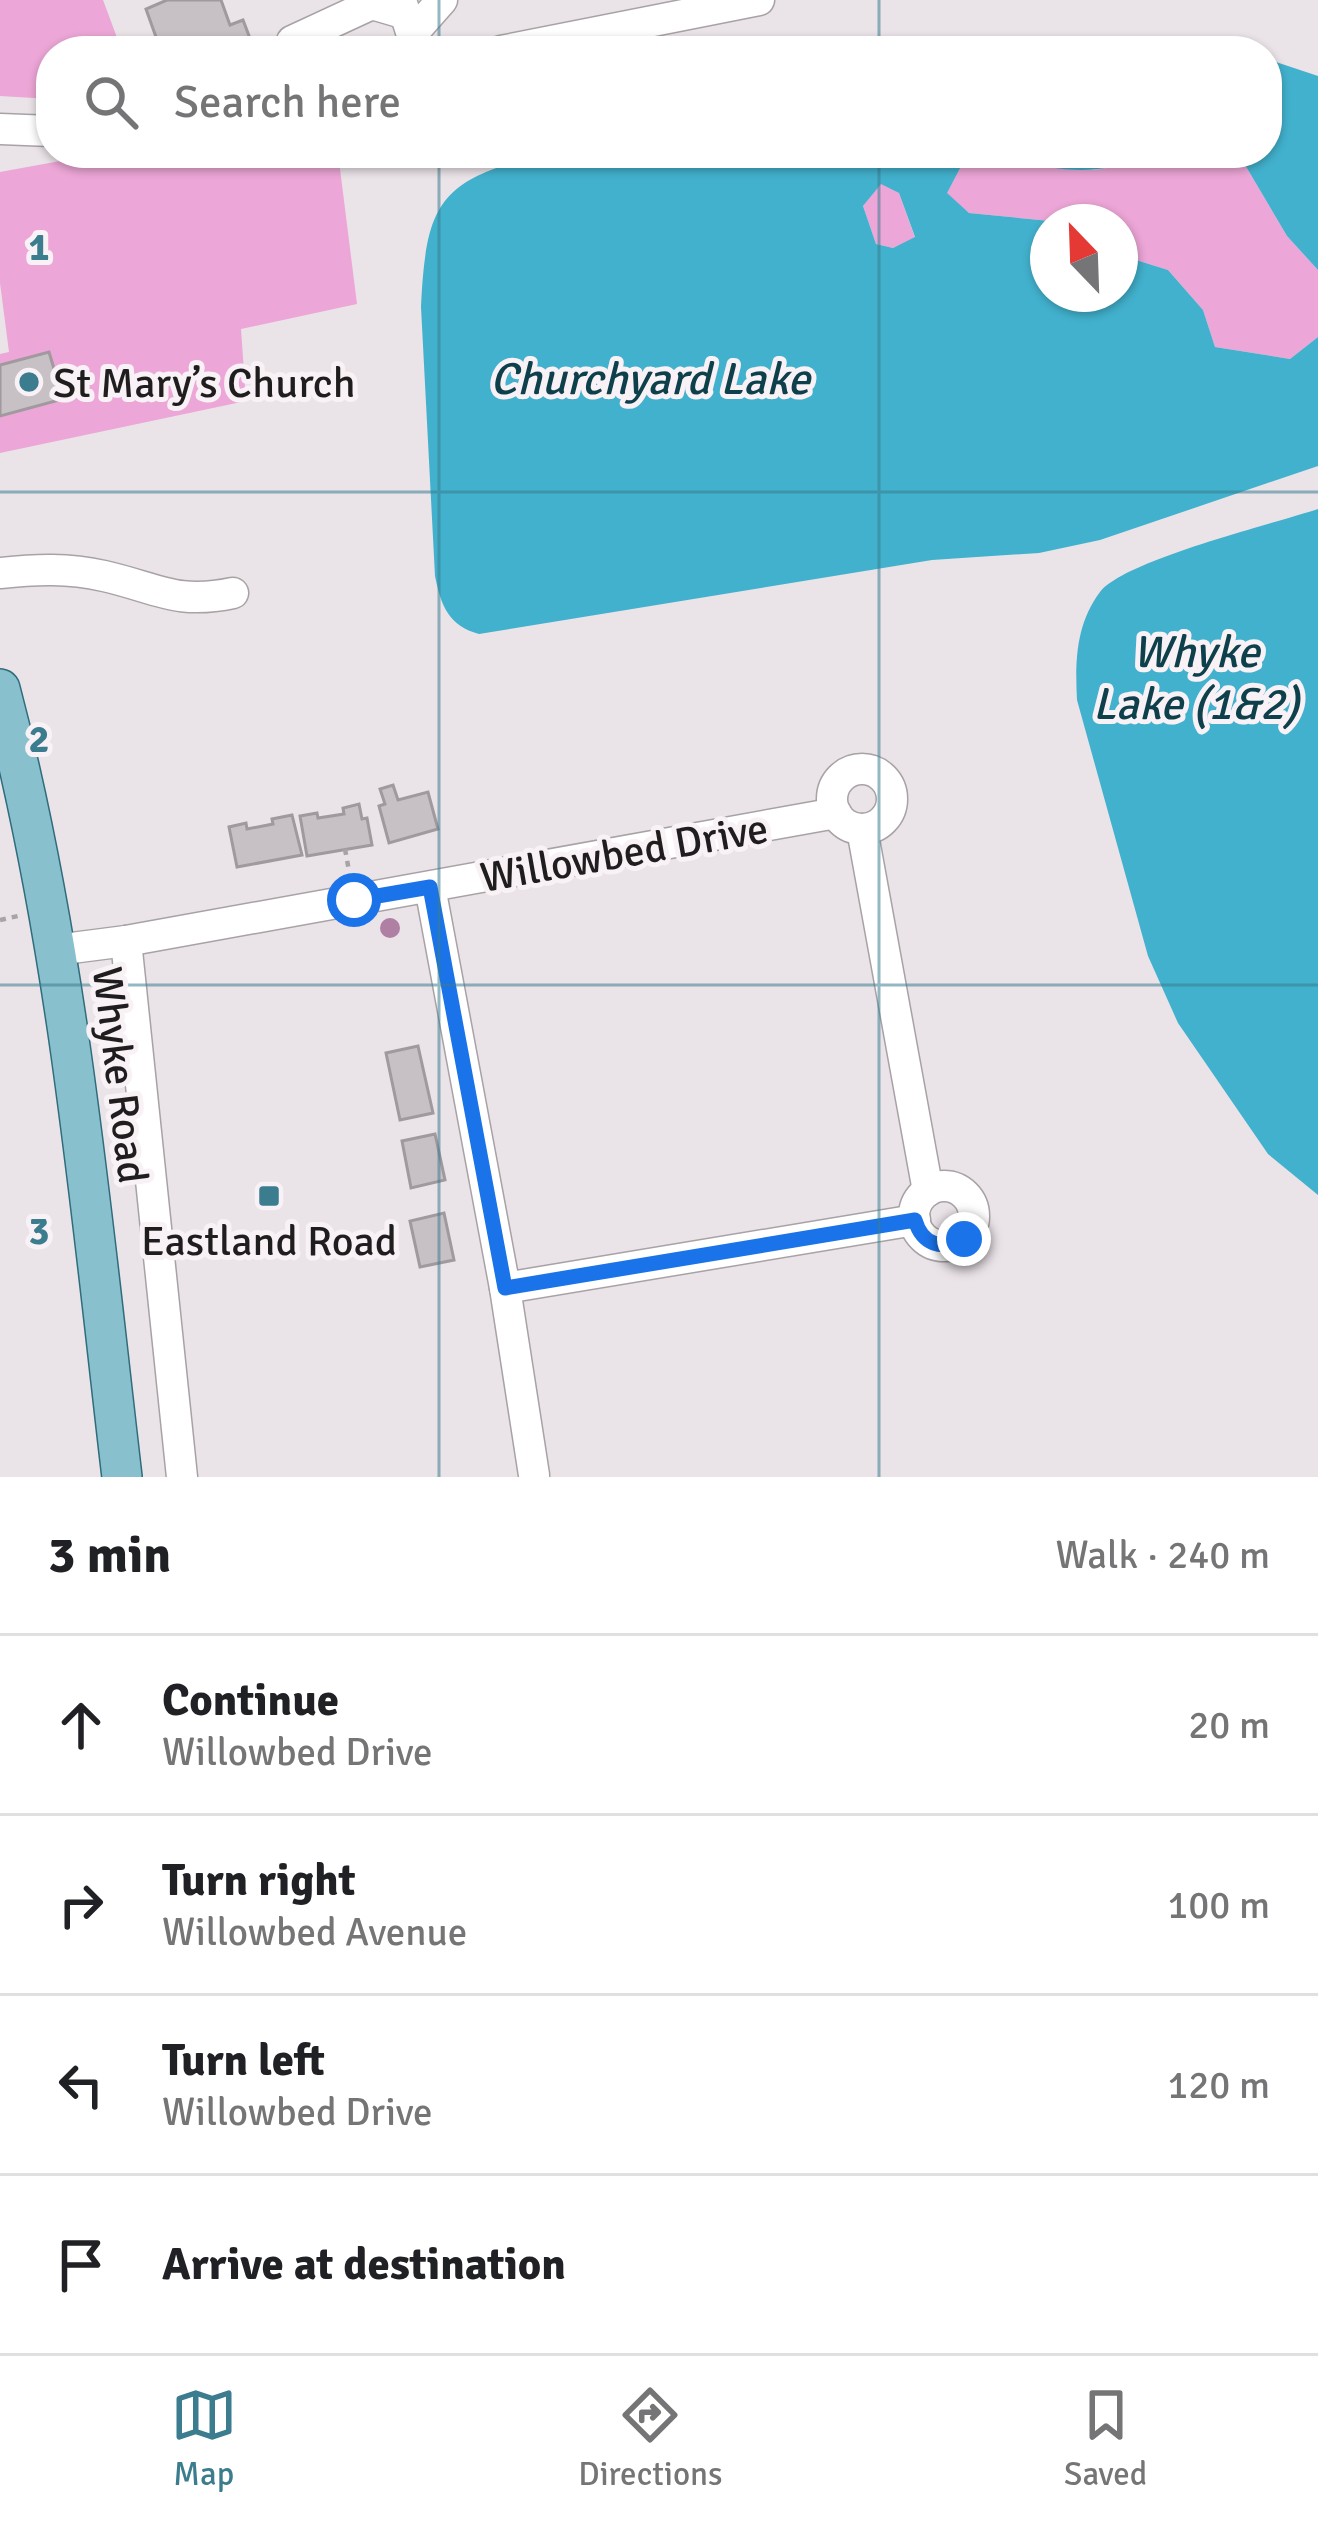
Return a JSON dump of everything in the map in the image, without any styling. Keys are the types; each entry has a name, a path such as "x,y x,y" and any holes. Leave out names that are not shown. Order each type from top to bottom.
{"main road":[{"name":"Whyke Road","path":"0,689 69,1027 122,1477"}],"street":[{"path":"303,36 372,4 409,25 442,0"},
{"path":"576,36 756,0"},
{"path":"0,129 36,130"},
{"path":"0,574 49,567 200,600 233,593"},
{"name":"Willowbed Drive","path":"56,950 849,821 928,1191"},
{"path":"430,887 505,1288 534,1474"},
{"path":"126,941 182,1477"},
{"path":"945,1186 968,1198 974,1217 970,1231 955,1244 934,1244 920,1234 915,1220 919,1200 928,1191 945,1186"},
{"path":"505,1288 915,1220"}],"shaded area":[{"path":"0,0 103,0 116,36 36,36 36,98 0,96"},
{"path":"36,165 340,168 357,304 241,329 246,401 0,453 0,354 9,352 0,283 0,172"},
{"path":"960,168 1247,168 1287,236 1318,270 1318,337 1290,359 1215,347 1203,310 1168,270 1138,261 1138,204 1030,204 1030,219 969,213 946,194"},
{"path":"881,183 899,193 915,238 893,248 876,244 863,206"}],"water":[{"path":"1282,64 1318,76 1318,270 1287,236 1247,168 1282,168"},
{"name":"Churchyard Lake","path":"497,168 960,168 947,193 969,213 1030,219 1030,312 1138,312 1138,261 1168,270 1203,310 1215,347 1290,359 1318,337 1318,466 1100,540 1039,553 932,560 479,634 460,626 448,613 435,576 421,307 435,217 462,185","holes":["881,184 899,193 915,237 893,248 876,244 863,206"]},
{"name":"Whyke Lake (1&2)","path":"1318,509 1318,1195 1268,1154 1178,1023 1148,956 1077,700 1076,671 1086,617 1100,592 1115,580 1168,556"}],"building":[{"path":"167,0 221,0 230,25 243,20 249,36 156,36 146,9"},
{"name":"St Mary’s Church","path":"49,352 63,399 0,416 0,365"},
{"path":"393,785 398,800 428,792 438,829 389,843 379,806 385,804 380,789"},
{"path":"359,804 372,845 307,856 300,816 344,814 343,808"},
{"path":"292,815 302,855 237,867 229,827 246,823 247,829"},
{"path":"418,1046 433,1113 400,1120 386,1053"},
{"path":"435,1134 445,1180 411,1188 402,1141"},
{"path":"444,1213 454,1260 420,1267 410,1221"}],"place":[{"name":"St Mary’s Church","path":"29,382"},
{"name":"Eastland Road","path":"269,1196"}],"route":[{"path":"354,900 430,887 505,1288 915,1220 920,1234 934,1244 944,1246 964,1239"}]}
